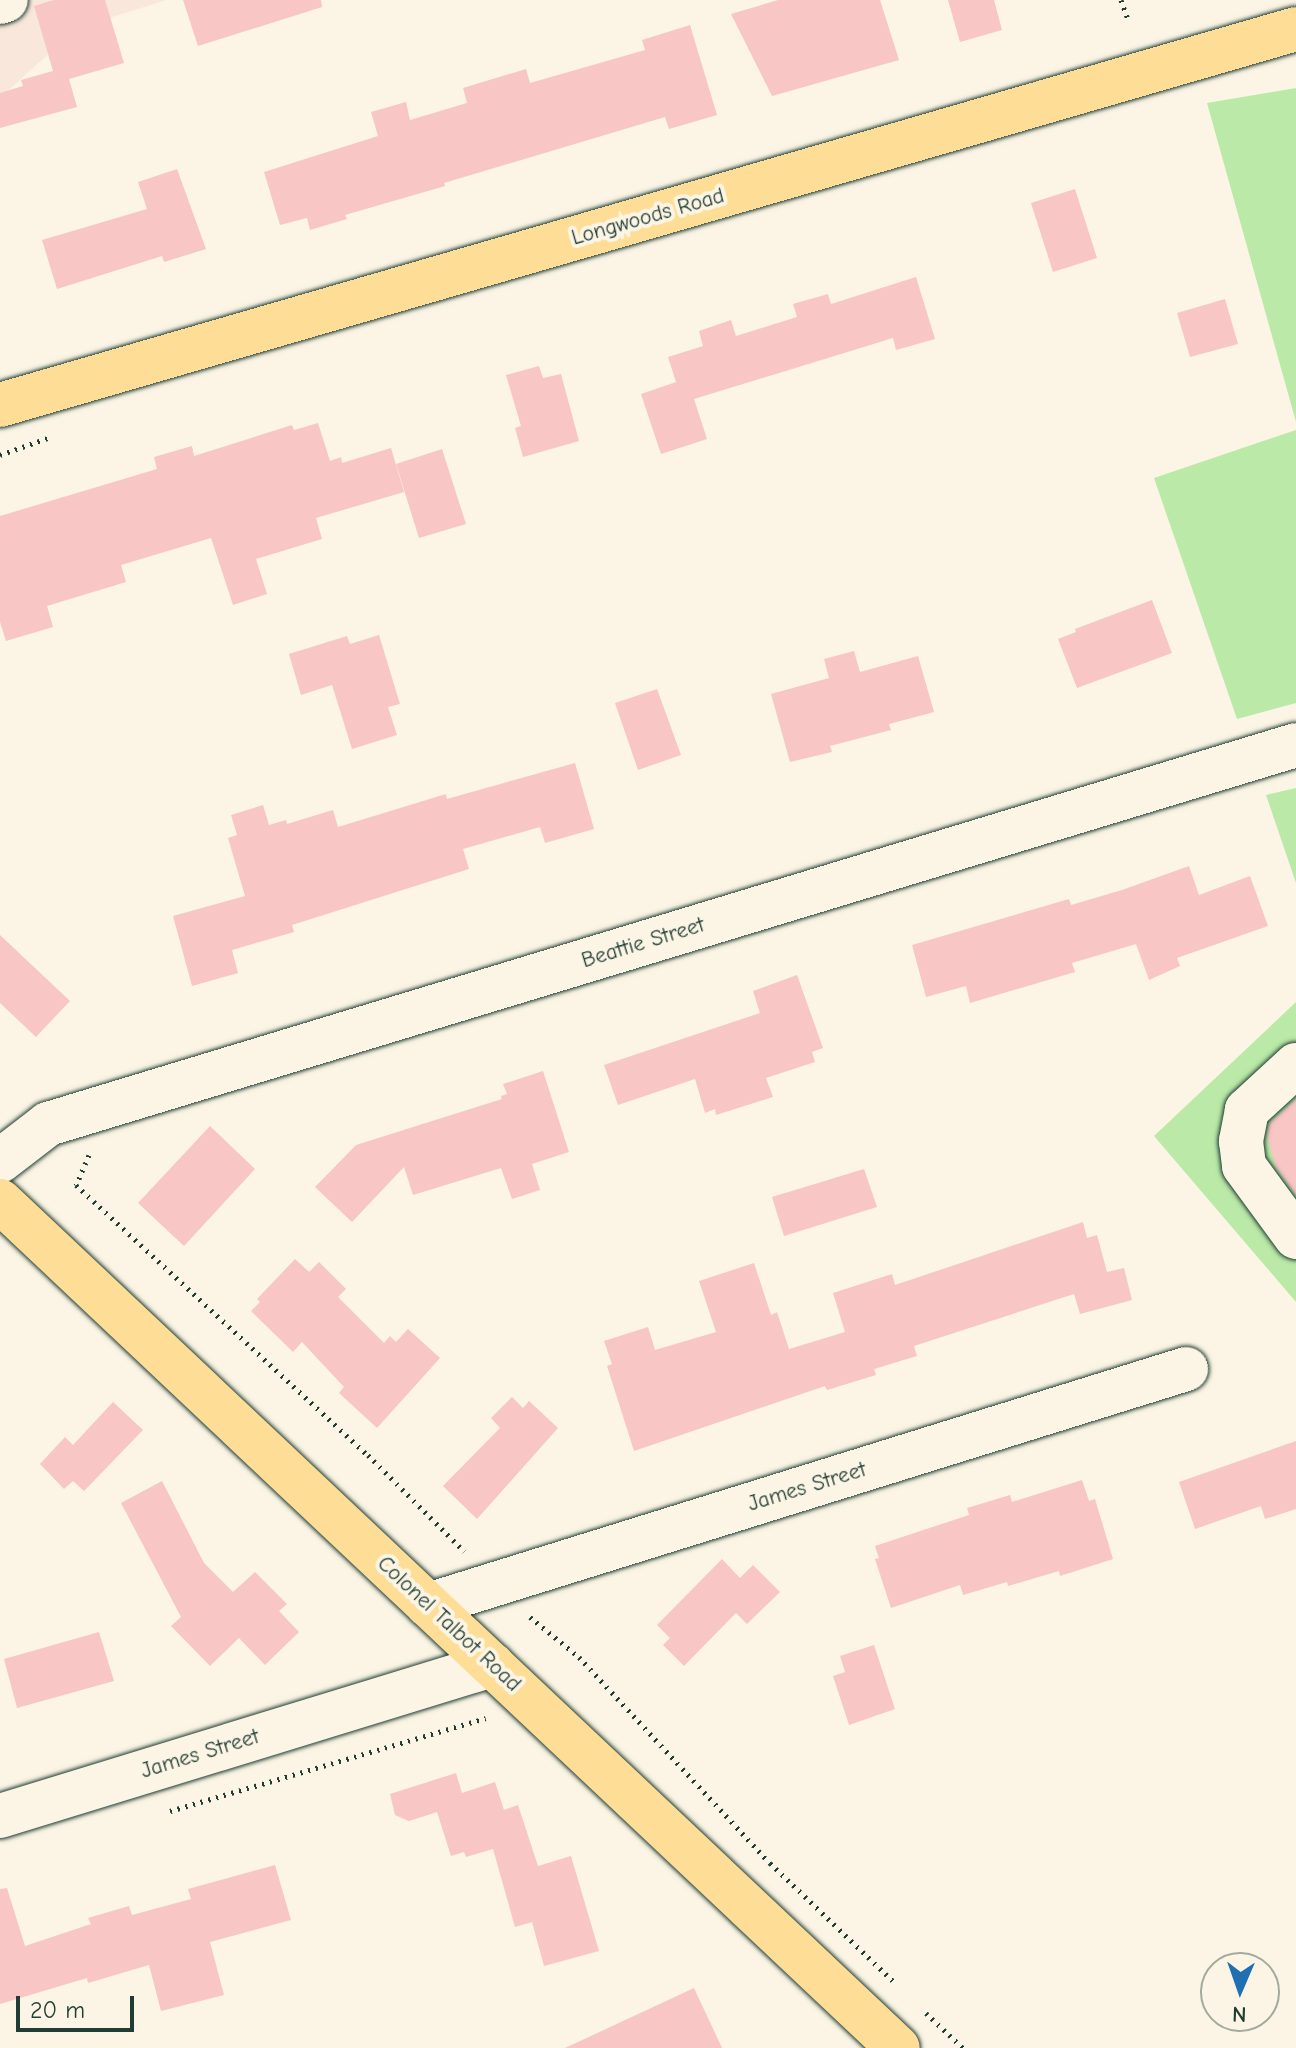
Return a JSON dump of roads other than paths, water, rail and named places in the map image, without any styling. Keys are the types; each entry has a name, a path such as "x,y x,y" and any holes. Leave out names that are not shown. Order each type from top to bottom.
{"main road":[{"name":"Longwoods Road","path":"0,405 1296,29"},
{"name":"Colonel Talbot Road","path":"0,1201 898,2048"}],"street":[{"path":"0,2 6,0"},
{"name":"Beattie Street","path":"0,1161 48,1124 1296,745"},
{"path":"1296,1065 1247,1110 1241,1141 1244,1166 1296,1237"},
{"name":"James Street","path":"428,1605 1186,1369"},
{"name":"James Street","path":"0,1816 492,1665"}]}
